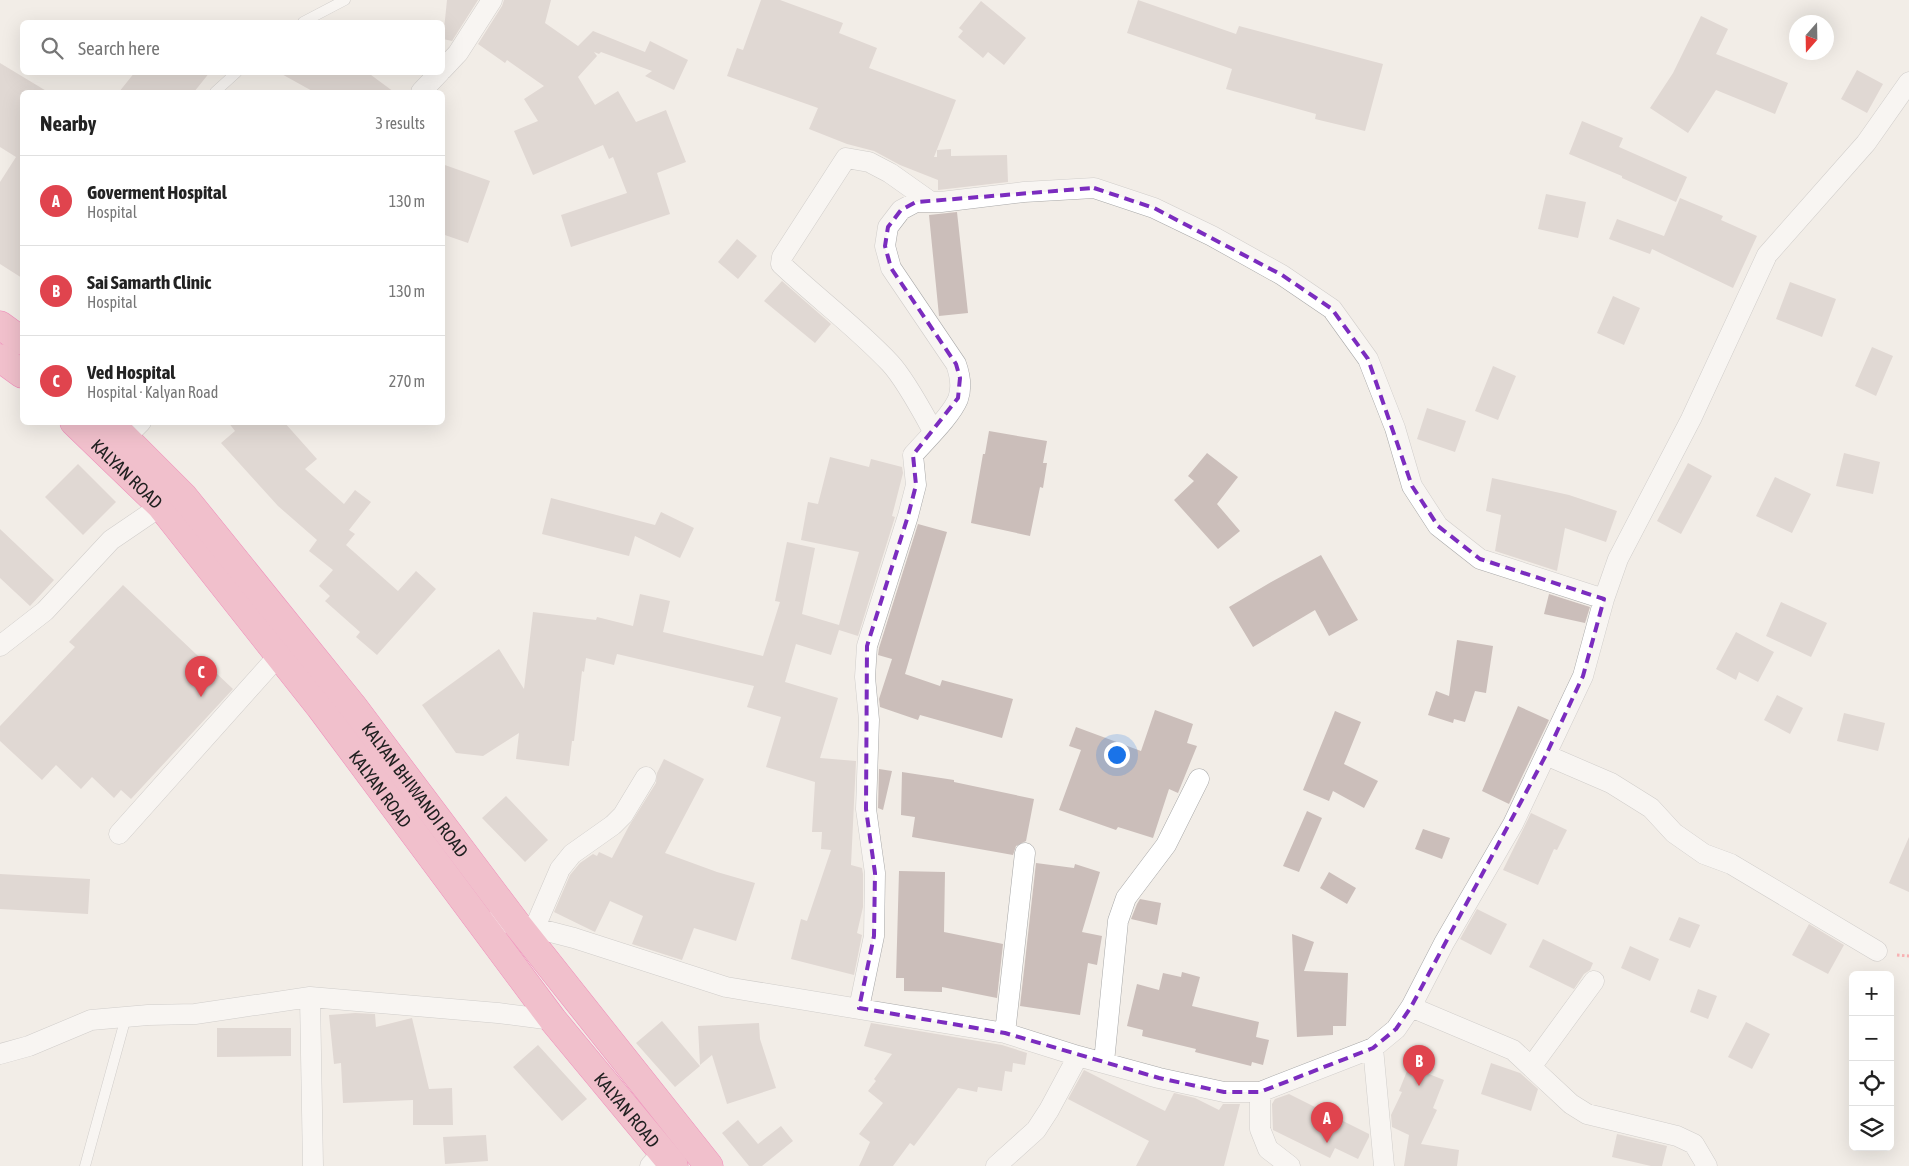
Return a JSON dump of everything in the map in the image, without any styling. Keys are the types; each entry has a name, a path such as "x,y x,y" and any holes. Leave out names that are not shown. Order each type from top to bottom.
{"highway":[{"path":"0,325 20,340"},
{"path":"0,358 20,373"},
{"name":"KALYAN ROAD","path":"77,425 162,506 326,715 482,922 553,1020 662,1161"},
{"name":"KALYAN BHIWANDI ROAD","path":"125,428 184,497 352,705 525,925 709,1166"}],"street":[{"path":"445,67 458,53 492,0"},
{"path":"423,90 437,75"},
{"path":"482,922 525,925 574,938 726,988 1005,1033 1158,1078 1224,1092 1260,1092 1373,1048 1396,1029 1411,1007 1444,943 1512,824 1583,676 1604,599 1618,559 1691,419 1767,255 1866,143 1909,82"},
{"path":"931,202 890,173 868,162 846,158 782,257 781,264 849,323 891,364 933,431"},
{"path":"859,1008 874,936 874,872 866,809 869,720 865,678 867,646 916,485 913,455 958,398 960,378 956,364 891,268 885,246 888,227 901,210 916,202 1024,192 1094,188 1154,208 1212,236 1282,275 1332,308 1368,359 1395,428 1412,486 1438,526 1480,559 1604,599"},
{"path":"0,646 45,611 111,540 162,506"},
{"path":"119,834 279,655"},
{"path":"1546,755 1611,783 1651,808 1674,833 1704,854 1731,864 1876,951"},
{"path":"525,925 560,869 572,854 613,825 623,815 646,777"},
{"path":"1104,1062 1118,921 1126,898 1166,845 1199,779"},
{"path":"1005,1033 1025,853"},
{"path":"1531,1067 1594,981"},
{"path":"0,1054 29,1046 91,1020 195,1014 310,998 498,1013 553,1020"},
{"path":"310,998 313,1166"},
{"path":"1411,1007 1513,1050 1571,1104 1587,1114 1677,1136 1694,1144 1707,1166"},
{"path":"1373,1048 1384,1166"},
{"path":"996,1166 1036,1130 1078,1056"},
{"path":"1260,1092 1260,1129 1268,1149 1290,1166"}],"lane":[{"path":"308,20 345,0"},
{"path":"217,90 234,75"},
{"path":"85,1166 126,1017"}],"highlighted area":[{"path":"1094,188 1154,208 1282,275 1332,309 1368,359 1412,486 1438,526 1480,559 1604,599 1583,676 1546,755 1411,1007 1396,1029 1373,1048 1260,1092 1224,1092 1159,1078 1005,1033 859,1008 874,936 875,873 866,809 867,646 916,485 913,455 958,398 960,378 956,364 891,268 885,246 888,227 901,210 916,202"}],"building":[{"path":"447,0 478,0 452,41 445,39"},
{"path":"504,0 551,0 545,23 578,46 593,31 645,52 650,41 688,60 674,90 645,76 652,71 601,52 599,54 594,52 597,56 578,77 595,105 618,91 636,122 666,110 686,162 657,173 670,214 571,247 561,215 627,193 613,157 609,159 603,145 533,175 514,131 538,121 524,99 544,86 507,60 505,63 478,44"},
{"path":"761,0 780,0 843,23 839,33 877,48 869,68 956,100 934,157 937,157 937,150 951,149 951,156 1007,155 1008,182 938,190 938,180 900,165 874,151 847,144 809,129 818,108 727,76 737,48 743,50"},
{"path":"1138,0 1236,34 1239,26 1383,64 1365,131 1315,119 1316,114 1226,89 1232,69 1127,33"},
{"path":"981,1 1026,38 1004,65 988,52 983,58 958,37 963,31 959,28"},
{"path":"1701,16 1728,29 1716,54 1788,83 1775,114 1716,90 1688,133 1650,108 1673,73"},
{"path":"0,63 45,90 20,90 20,277 0,264 0,182 16,157 0,147"},
{"path":"1857,70 1883,84 1867,113 1841,99"},
{"path":"133,75 208,75 196,90 121,90"},
{"path":"283,75 371,75 391,90 310,90"},
{"path":"1582,121 1623,138 1619,147 1687,177 1676,202 1622,178 1622,176 1569,154"},
{"path":"445,165 490,181 468,243 445,235"},
{"path":"1546,194 1586,202 1578,238 1538,229"},
{"path":"1680,198 1723,216 1721,220 1757,236 1733,288 1652,249 1650,254 1609,239 1617,219 1664,236"},
{"path":"957,212 968,313 939,316 929,215"},
{"path":"737,239 757,256 738,279 718,262"},
{"path":"782,281 831,324 815,343 764,301"},
{"path":"1790,282 1836,299 1822,337 1776,319"},
{"path":"1613,296 1640,308 1624,345 1597,333"},
{"path":"1872,347 1893,356 1876,396 1855,386"},
{"path":"1493,366 1516,376 1498,420 1475,411"},
{"path":"1427,408 1466,421 1455,452 1417,439"},
{"path":"230,425 287,425 317,459 305,469 344,504 355,490 371,502 349,530 355,534 346,545 398,591 416,571 436,589 377,655 356,637 360,632 325,601 330,596 319,586 333,570 309,551 317,540 278,506 221,443 235,431"},
{"path":"989,431 1047,441 1043,463 1047,463 1043,488 1040,487 1030,536 971,523"},
{"path":"1207,453 1238,477 1217,504 1240,531 1218,549 1174,500 1194,481 1188,476"},
{"path":"1844,453 1880,462 1873,494 1836,486"},
{"path":"830,457 869,467 871,459 902,467 903,473 892,516 895,517 858,636 839,630 831,655 796,644 785,682 838,698 820,758 856,761 851,865 862,868 863,907 857,933 862,935 854,975 791,959 801,919 807,921 831,850 821,849 822,832 812,832 815,782 766,767 781,717 747,707 754,686 617,654 614,665 586,658 584,672 582,671 574,741 572,741 569,766 516,759 519,733 483,756 456,753 422,705 499,649 524,689 533,612 596,620 597,617 633,626 640,594 670,601 663,632 763,656 780,602 775,601 787,542 815,548 802,614 839,625 859,552 801,540 808,502 818,504"},
{"path":"1688,463 1712,476 1681,534 1657,521"},
{"path":"78,464 116,502 83,535 45,497"},
{"path":"1775,477 1811,494 1792,533 1756,516"},
{"path":"1492,478 1569,495 1617,511 1606,542 1565,528 1557,571 1495,551 1501,515 1486,511"},
{"path":"551,498 655,525 661,512 694,528 680,558 635,536 629,556 542,534"},
{"path":"918,524 947,532 905,674 940,686 942,680 1013,699 1002,738 920,715 918,720 880,707 879,699 892,659 878,655 879,648"},
{"path":"0,529 54,580 30,606 0,578"},
{"path":"1321,555 1358,620 1329,636 1315,610 1253,647 1229,607"},
{"path":"123,585 233,689 131,799 121,790 114,798 92,777 81,789 56,765 42,780 0,741 0,726 75,647 69,642"},
{"path":"1549,594 1590,607 1585,623 1544,614"},
{"path":"1781,602 1827,623 1811,657 1766,636"},
{"path":"1736,632 1774,652 1758,682 1739,672 1736,680 1716,669"},
{"path":"1457,640 1493,646 1486,693 1475,691 1465,722 1454,719 1453,723 1428,715 1436,691 1449,696"},
{"path":"1777,695 1803,708 1790,734 1764,720"},
{"path":"1518,706 1549,720 1509,804 1482,791"},
{"path":"1155,710 1193,724 1187,743 1197,746 1178,793 1169,789 1153,838 1118,827 1116,830 1059,810 1081,750 1069,746 1076,727 1141,751"},
{"path":"1335,711 1361,722 1344,764 1378,781 1364,808 1333,791 1329,801 1303,790"},
{"path":"1844,713 1885,723 1878,751 1837,741"},
{"path":"664,759 704,779 665,853 717,872 755,883 736,941 694,928 682,960 632,944 643,916 610,901 595,932 554,912 570,875 580,863 593,854 597,856 599,852 612,858 629,826 656,783 657,773"},
{"path":"879,769 892,771 883,810 878,808"},
{"path":"902,772 954,780 954,782 1034,799 1026,841 1016,846 1013,855 912,837 915,817 901,815"},
{"path":"506,796 548,840 525,862 482,818"},
{"path":"1307,811 1322,818 1299,872 1283,866"},
{"path":"1531,813 1567,830 1557,850 1554,849 1538,885 1503,870"},
{"path":"1423,829 1450,838 1442,859 1415,849"},
{"path":"1909,837 1909,892 1889,883"},
{"path":"1036,863 1074,868 1075,864 1100,872 1082,932 1102,936 1097,965 1088,963 1080,1015 1020,1006"},
{"path":"899,871 945,872 944,932 1003,944 997,998 942,987 942,992 904,991 904,978 896,978"},
{"path":"1329,872 1356,888 1347,904 1320,888"},
{"path":"0,874 90,879 88,914 0,909"},
{"path":"1140,899 1161,903 1157,925 1131,919"},
{"path":"1477,909 1507,924 1491,955 1460,939"},
{"path":"1679,917 1700,925 1690,948 1669,940"},
{"path":"1809,924 1844,945 1828,974 1792,955"},
{"path":"1292,934 1314,942 1304,971 1348,973 1346,1026 1333,1026 1333,1035 1297,1037"},
{"path":"1543,939 1593,963 1590,970 1584,974 1574,989 1529,967"},
{"path":"1630,946 1659,959 1650,981 1621,968"},
{"path":"1182,972 1200,977 1192,1006 1259,1022 1256,1037 1269,1040 1263,1065 1252,1062 1251,1066 1195,1052 1196,1049 1142,1036 1143,1030 1127,1026 1137,984 1159,990 1163,973 1181,977"},
{"path":"1698,989 1717,996 1708,1019 1690,1012"},
{"path":"375,1014 376,1027 412,1018 429,1089 452,1088 453,1125 413,1125 413,1100 343,1103 341,1063 334,1064 329,1015"},
{"path":"662,1021 700,1066 675,1087 636,1043"},
{"path":"1746,1022 1770,1034 1752,1069 1728,1057"},
{"path":"759,1023 760,1039 776,1088 727,1104 712,1055 700,1065 698,1026"},
{"path":"871,1023 1002,1045 1027,1053 1025,1065 1013,1063 1012,1072 1005,1071 1002,1091 978,1087 977,1092 958,1088 914,1146 910,1143 893,1166 859,1166 870,1142 859,1134 883,1103 868,1091 892,1054 864,1046"},
{"path":"217,1028 291,1028 291,1056 217,1057"},
{"path":"538,1045 587,1099 562,1121 513,1067"},
{"path":"1491,1063 1520,1073 1538,1089 1531,1111 1481,1094"},
{"path":"1409,1066 1444,1080 1433,1108 1437,1110 1421,1144 1459,1150 1457,1166 1404,1166 1409,1135 1392,1127 1391,1115 1402,1092 1399,1091"},
{"path":"1084,1070 1165,1111 1174,1093 1195,1098 1219,1110 1223,1104 1240,1104 1224,1166 1136,1166 1149,1141 1068,1099"},
{"path":"1289,1094 1369,1134 1358,1159 1335,1148 1330,1158 1273,1130 1272,1104 1275,1099"},
{"path":"738,1120 758,1144 781,1126 793,1141 762,1166 749,1166 722,1133"},
{"path":"1617,1134 1667,1146 1662,1166 1651,1166 1612,1157"},
{"path":"486,1135 488,1161 445,1164 443,1137"}],"place":[{"name":"Ved Hospital","path":"201,697"},
{"name":"Sai Samarth Clinic","path":"1419,1086"},
{"name":"Goverment Hospital","path":"1327,1143"}]}
